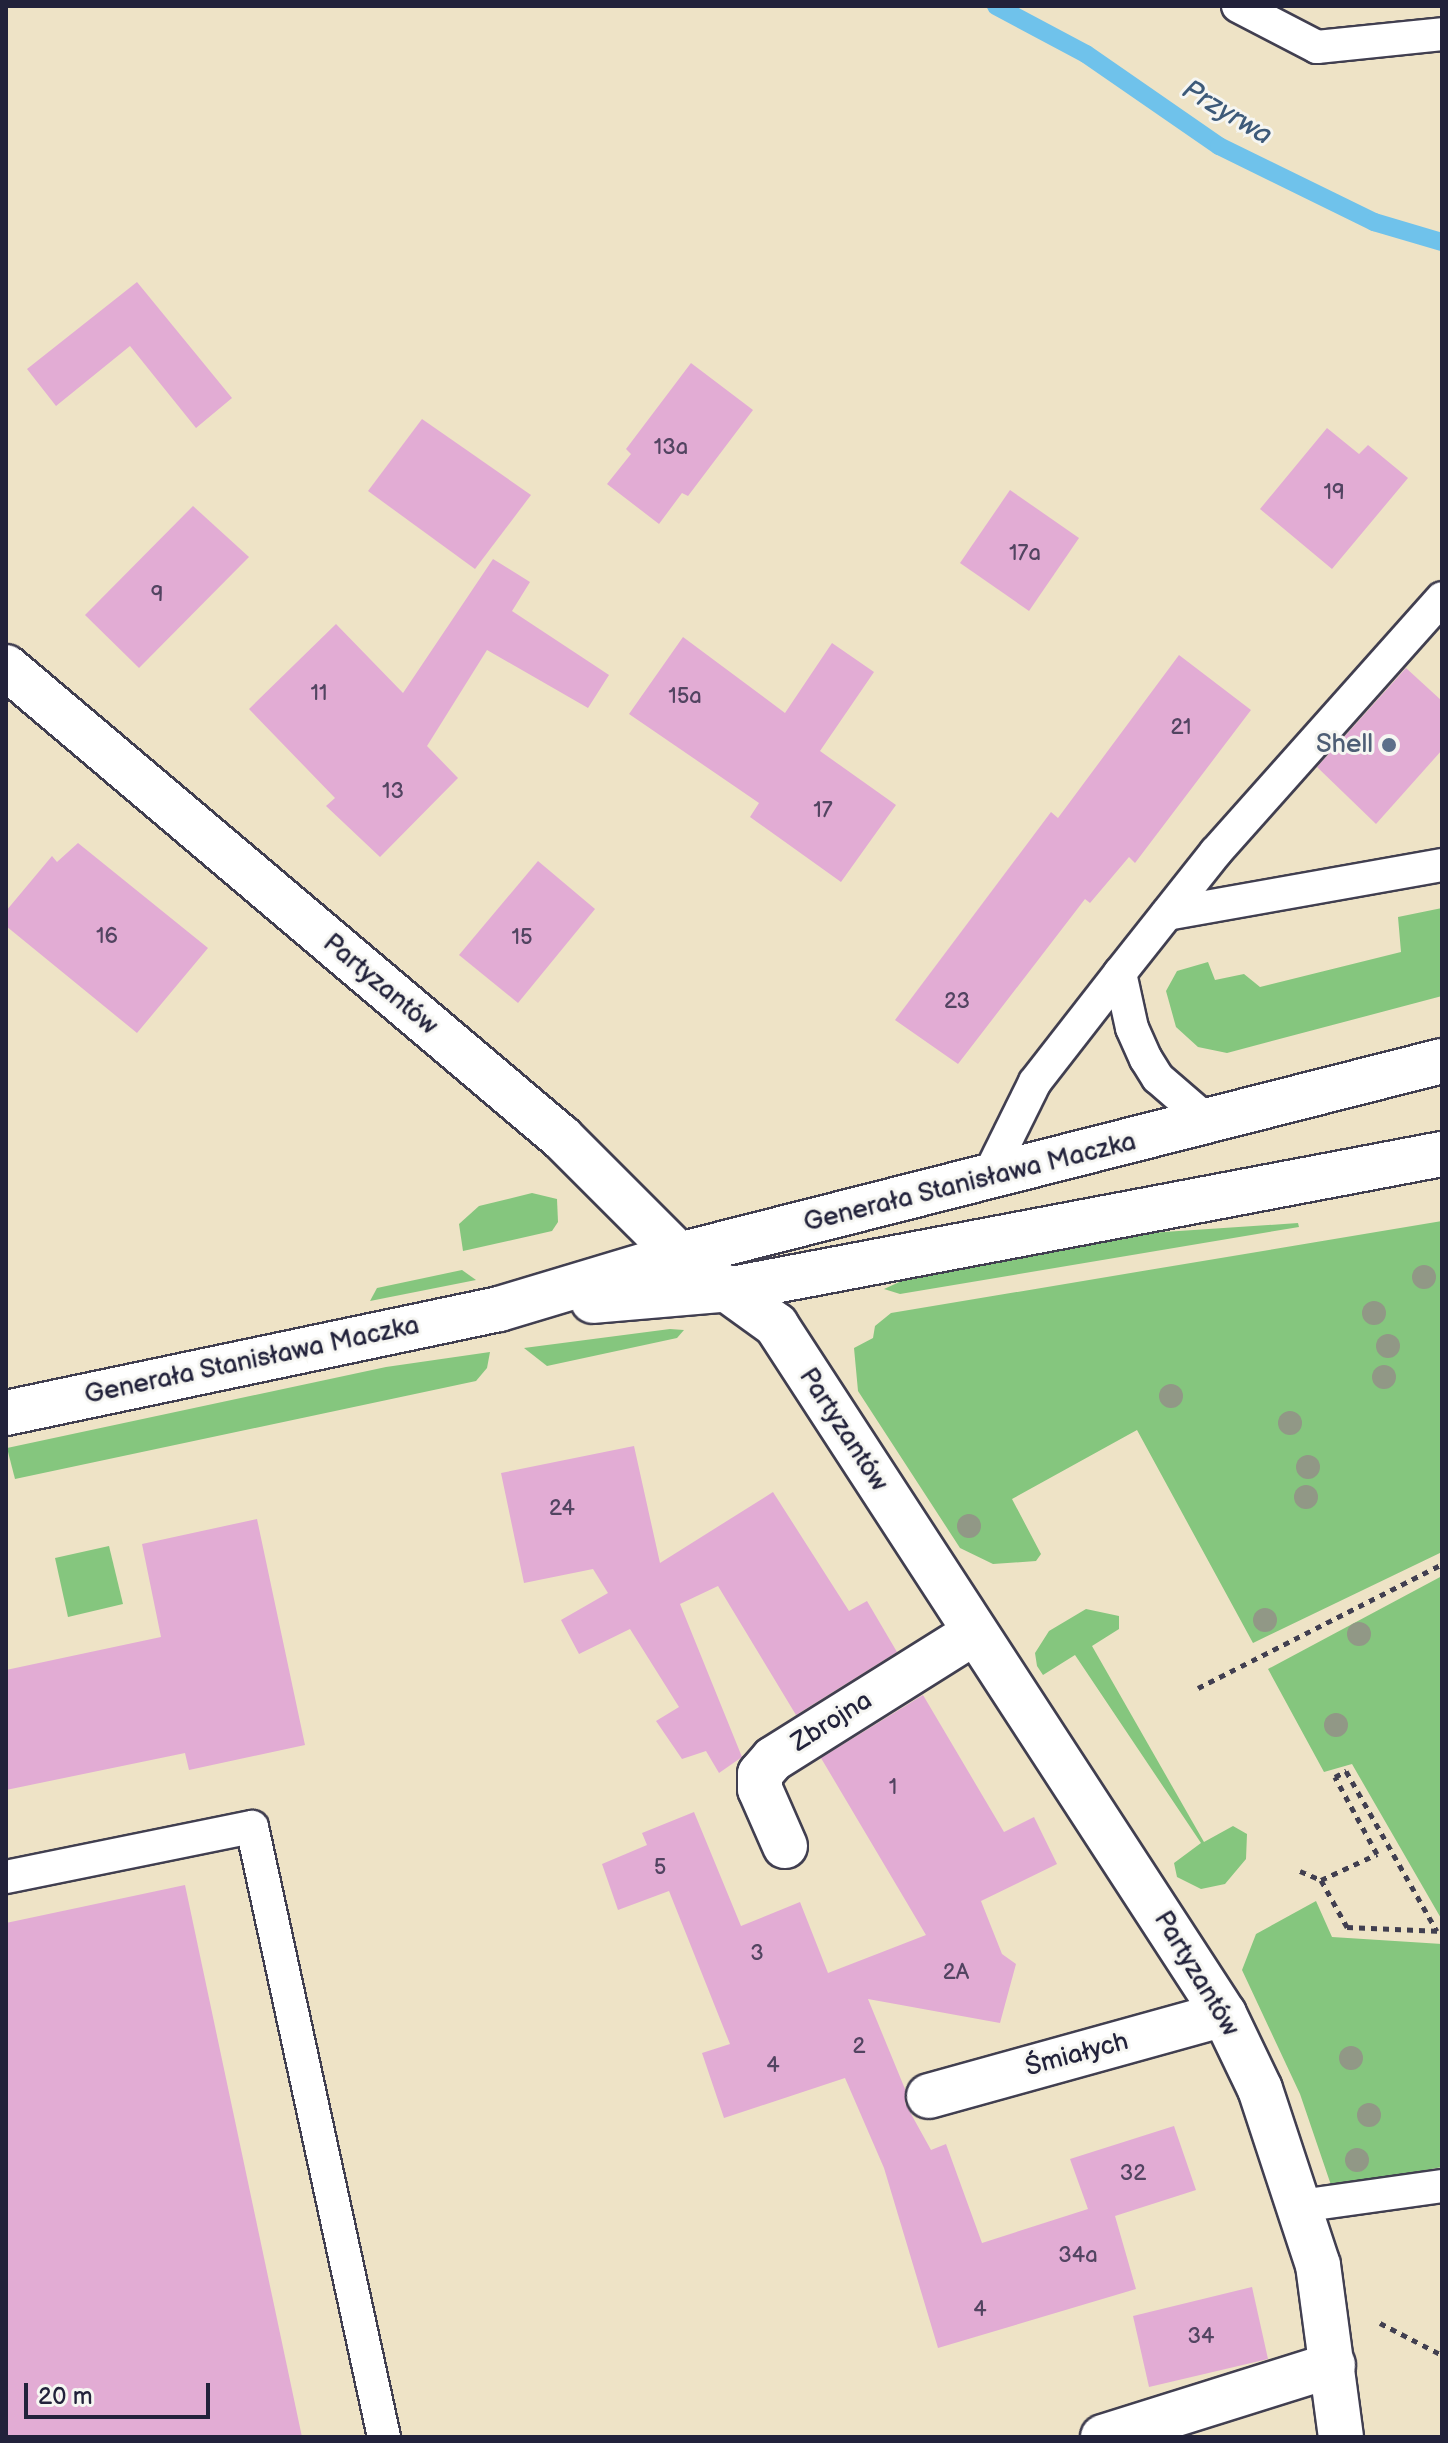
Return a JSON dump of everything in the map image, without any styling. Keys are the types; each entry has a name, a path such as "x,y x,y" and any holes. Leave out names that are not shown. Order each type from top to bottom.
{"street":[{"name":"Partyzantów","path":"6,667 568,1143 679,1255 732,1289 776,1325 1224,2014 1260,2089 1318,2265 1341,2437"},
{"name":"Generała Stanisława Maczka","path":"6,1413 499,1309 679,1255 986,1181 1442,1061"},
{"name":"Generała Stanisława Maczka","path":"499,1309 732,1289 1442,1154"},
{"name":"Zbrojna","path":"785,1846 760,1789 760,1774 773,1759 974,1633"},
{"name":"Śmiałych","path":"929,2096 1224,2014"},
{"path":"1103,2437 1333,2365"}],"lane":[{"path":"1238,6 1317,47 1442,34"},
{"path":"986,1181 1035,1082 1120,973 1167,914 1442,598"},
{"path":"1167,914 1442,865"},
{"path":"1120,973 1132,1028 1152,1069 1210,1123"},
{"path":"6,1877 252,1827 384,2437"},
{"path":"1300,2206 1442,2186"}],"path":[{"path":"1198,1688 1442,1564"},
{"path":"1321,1880 1377,1854 1335,1777 1346,1771 1439,1931"},
{"path":"1300,1871 1321,1880 1347,1927 1439,1931"},
{"path":"1375,2320 1442,2355"}],"green space":[{"path":"1442,908 1442,996 1227,1053 1198,1047 1176,1027 1166,991 1177,971 1208,962 1215,980 1244,974 1260,987 1401,952 1398,917"},
{"path":"532,1193 557,1199 558,1222 552,1231 463,1251 459,1224 479,1206"},
{"path":"1442,1221 1442,1552 1253,1643 1137,1430 1012,1499 1041,1554 1036,1561 993,1564 960,1548 858,1391 854,1348 873,1338 875,1326 891,1313"},
{"path":"1298,1223 1299,1227 900,1294 884,1289 919,1273 1149,1233"},
{"path":"462,1270 476,1280 370,1301 377,1288"},
{"path":"670,1329 684,1330 677,1338 547,1366 524,1348"},
{"path":"490,1352 487,1368 476,1381 15,1479 7,1448 386,1367"},
{"path":"109,1546 123,1604 68,1617 55,1558"},
{"path":"1442,1576 1442,1920 1352,1764 1324,1772 1268,1669"},
{"path":"1086,1609 1119,1616 1119,1629 1092,1646 1204,1842 1233,1826 1247,1834 1246,1859 1225,1884 1201,1889 1177,1877 1174,1863 1201,1843 1075,1655 1043,1675 1037,1666 1035,1653 1049,1631"},
{"path":"1316,1901 1332,1937 1442,1944 1442,2167 1332,2188 1300,2094 1242,1970 1256,1934"}],"building":[{"path":"137,282 232,398 196,428 130,346 56,406 27,369"},
{"path":"691,363 753,410 688,496 682,493 659,524 607,484 631,454 626,449"},
{"path":"422,419 531,495 475,569 368,491"},
{"path":"1327,428 1359,454 1368,445 1408,478 1332,569 1260,509"},
{"path":"1010,490 1079,538 1029,611 960,563"},
{"path":"193,506 249,557 139,668 85,615"},
{"path":"493,559 530,582 512,611 609,675 588,708 487,650 427,746 458,778 380,857 326,806 335,798 249,709 336,624 403,693"},
{"path":"683,637 785,713 832,643 874,672 820,751 896,805 841,882 750,817 759,803 629,714"},
{"path":"1179,655 1251,710 1135,863 1129,857 1090,903 1085,899 958,1064 895,1020 1051,812 1058,818"},
{"path":"1406,668 1442,701 1442,750 1376,824 1317,767"},
{"path":"78,843 208,948 137,1033 6,926 6,911 52,856 57,862"},
{"path":"538,861 595,909 518,1003 459,955"},
{"path":"634,1446 660,1563 773,1492 849,1611 867,1601 897,1652 796,1715 718,1586 680,1604 742,1757 719,1773 706,1751 682,1759 656,1721 679,1707 630,1629 579,1654 561,1620 608,1593 593,1569 524,1583 501,1473"},
{"path":"257,1519 305,1745 189,1770 185,1753 6,1790 6,1670 161,1637 142,1544"},
{"path":"923,1695 1004,1832 1034,1817 1057,1864 981,1901 1002,1954 1016,1964 1000,2023 868,1999 905,2089 905,2103 931,2150 946,2144 982,2243 1088,2209 1070,2159 1174,2126 1196,2190 1115,2216 1136,2289 938,2348 884,2168 845,2078 724,2118 702,2053 730,2044 669,1891 618,1910 602,1864 647,1845 642,1833 694,1812 741,1926 800,1902 828,1973 926,1935 821,1758"},
{"path":"185,1885 302,2437 6,2437 6,1923"},
{"path":"1252,2287 1268,2359 1149,2387 1133,2316"}],"waterway":[{"name":"Przyrwa","path":"996,6 1086,54 1219,146 1374,222 1442,242"}],"place":[{"name":"Shell","path":"1389,745"}]}
